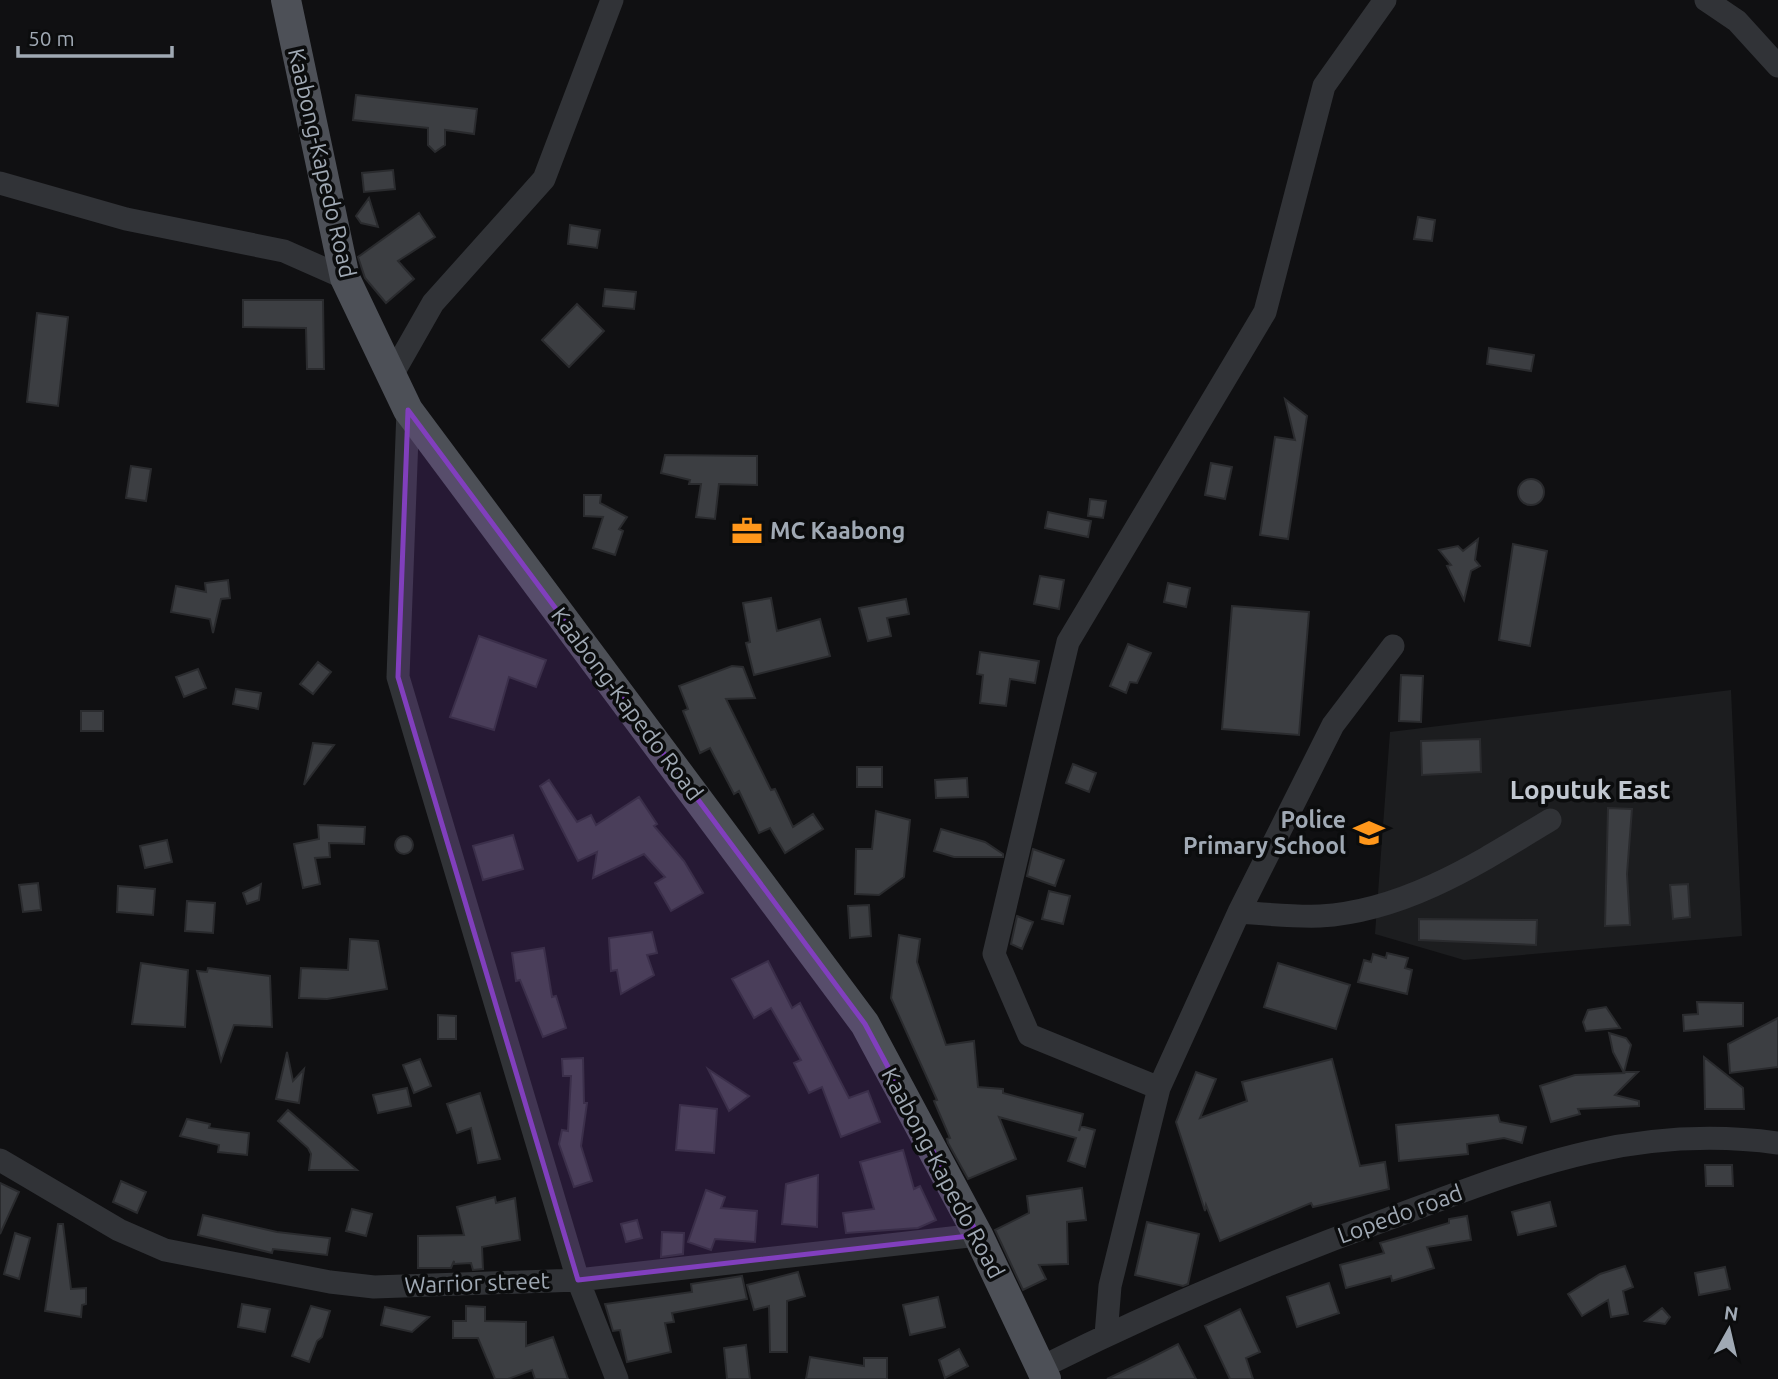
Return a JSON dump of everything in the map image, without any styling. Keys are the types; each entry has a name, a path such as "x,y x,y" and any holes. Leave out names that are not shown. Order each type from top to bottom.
{"main road":[{"name":"Kaabong-Kapedo Road","path":"286,0 345,278 408,410 865,1024 978,1235 1044,1373"}],"street":[{"path":"392,375 433,303 544,179 612,0"},
{"path":"1159,1088 1029,1035 994,954 1068,642 1265,312 1324,86 1385,0"},
{"path":"1706,0 1737,21 1778,66"},
{"path":"0,183 126,219 284,251 345,278"},
{"path":"408,410 398,677 578,1280 617,1379"},
{"path":"1106,1335 1110,1286 1159,1088 1239,912 1333,724 1393,646"},
{"path":"1239,912 1320,916 1366,909 1424,891 1484,860 1550,820"},
{"name":"Lopedo road","path":"1044,1373 1106,1335 1274,1260 1532,1166 1637,1141 1707,1136 1778,1143"},
{"name":"Warrior street","path":"0,1160 120,1230 165,1250 330,1282 374,1287 578,1280 978,1235"}],"highlighted area":[{"path":"408,410 865,1024 978,1235 578,1280 398,677"}],"shaded area":[{"name":"Police Primary School","path":"1731,690 1742,936 1464,960 1375,934 1390,732"}],"building":[{"path":"356,95 477,109 474,134 445,130 445,145 435,152 428,145 428,128 353,120"},
{"path":"393,170 395,189 364,192 362,173"},
{"path":"369,198 378,227 361,223 356,216"},
{"path":"419,213 435,237 398,261 414,279 386,303 365,278 358,257"},
{"path":"1418,217 1435,220 1432,241 1414,239"},
{"path":"570,225 600,230 597,248 568,244"},
{"path":"605,289 636,292 634,309 603,306"},
{"path":"243,300 323,300 324,369 307,369 306,328 243,327"},
{"path":"577,304 604,331 569,367 542,340"},
{"path":"37,313 68,317 58,406 27,402"},
{"path":"1489,348 1534,355 1531,371 1487,364"},
{"path":"1285,399 1307,416 1288,539 1260,535 1275,437 1295,440"},
{"path":"665,455 757,456 757,485 719,484 715,519 696,517 701,484 689,484 690,480 661,473"},
{"path":"1211,463 1232,467 1225,499 1205,495"},
{"path":"131,466 151,469 146,501 126,498"},
{"path":"1531,479 1540,483 1544,492 1540,501 1531,505 1522,501 1518,492 1522,483"},
{"path":"584,495 601,495 600,503 627,517 619,529 623,531 615,555 593,548 603,517 584,516"},
{"path":"1090,499 1106,501 1103,518 1088,516"},
{"path":"1048,512 1091,521 1088,537 1045,528"},
{"path":"1478,539 1475,560 1480,566 1471,571 1464,600 1447,566 1451,565 1439,550 1458,546 1463,551"},
{"path":"1513,544 1547,551 1530,646 1499,640"},
{"path":"1040,576 1064,580 1059,609 1034,604"},
{"path":"228,580 230,598 221,599 213,633 210,619 171,612 176,586 206,592 205,583"},
{"path":"1168,583 1190,588 1186,607 1164,602"},
{"path":"771,598 777,631 820,619 830,656 754,675 746,643 750,642 743,603"},
{"path":"906,599 909,614 887,618 891,636 868,641 859,608"},
{"path":"1232,606 1309,612 1299,735 1222,729"},
{"path":"479,636 546,660 536,687 509,677 494,730 450,717"},
{"path":"1128,644 1151,653 1137,683 1130,682 1126,693 1110,686"},
{"path":"980,652 1039,661 1035,683 1010,679 1006,706 980,703 983,675 977,674"},
{"path":"318,662 331,672 313,694 300,684"},
{"path":"732,666 743,667 755,698 726,699 771,790 775,789 793,827 813,814 823,829 785,853 770,828 759,833 739,791 734,794 710,748 700,753 683,711 688,709 679,686"},
{"path":"198,669 206,688 184,697 176,677"},
{"path":"1401,675 1423,676 1421,722 1399,721"},
{"path":"236,689 261,693 258,709 233,704"},
{"path":"81,711 103,711 103,731 81,731"},
{"path":"1480,739 1481,772 1422,775 1421,741"},
{"path":"313,743 334,745 304,785"},
{"path":"1073,764 1096,773 1089,792 1066,783"},
{"path":"857,767 882,767 882,787 857,787"},
{"path":"967,778 968,797 936,798 935,780"},
{"path":"549,780 577,822 591,815 596,825 639,797 657,824 654,826 684,861 703,893 671,911 655,883 665,877 644,854 593,878 597,852 578,861 540,786"},
{"path":"1608,808 1632,809 1627,874 1630,925 1605,926"},
{"path":"876,811 910,820 904,877 879,895 855,894 856,849 872,849"},
{"path":"318,825 365,827 364,844 329,843 330,857 315,858 320,884 303,888 294,844 319,839"},
{"path":"941,829 985,842 1003,854 1003,857 954,857 934,851"},
{"path":"513,835 523,869 483,880 473,846"},
{"path":"400,836 408,836 413,845 411,852 400,854 395,849 395,841"},
{"path":"167,840 172,862 145,868 140,846"},
{"path":"1033,849 1064,860 1055,886 1027,876"},
{"path":"38,883 41,910 23,912 19,885"},
{"path":"261,884 259,900 247,904 243,893"},
{"path":"1688,884 1690,917 1673,919 1670,885"},
{"path":"118,886 155,889 153,915 117,912"},
{"path":"1049,891 1070,896 1063,924 1042,919"},
{"path":"187,901 215,903 213,933 185,931"},
{"path":"869,905 871,936 850,938 848,906"},
{"path":"1017,916 1033,922 1022,949 1011,944"},
{"path":"1419,919 1537,920 1536,945 1419,940"},
{"path":"652,932 657,953 647,955 654,975 621,994 617,970 611,971 609,938"},
{"path":"899,935 920,939 917,962 946,1045 974,1041 978,1087 1003,1089 1003,1093 1083,1114 1079,1131 1081,1126 1095,1130 1085,1167 1068,1161 1076,1138 999,1117 1016,1159 968,1179 948,1143 947,1139 950,1138 934,1101 937,1100 891,998"},
{"path":"350,939 378,941 387,989 327,999 299,998 301,968 348,970"},
{"path":"544,948 552,997 556,996 566,1028 543,1037 520,980 516,981 512,953"},
{"path":"1387,953 1408,958 1405,968 1412,970 1407,994 1358,982 1364,960 1371,962 1373,954 1386,958"},
{"path":"768,961 792,1008 800,1003 849,1098 868,1091 880,1122 841,1137 822,1087 809,1093 794,1063 801,1060 771,1008 754,1018 732,979"},
{"path":"141,963 188,970 185,1027 132,1024"},
{"path":"1278,963 1350,985 1336,1029 1264,1007"},
{"path":"208,968 270,976 272,1027 234,1025 221,1061 197,971 207,972"},
{"path":"1697,1002 1743,1003 1743,1026 1684,1031 1683,1015 1698,1014"},
{"path":"1606,1007 1620,1028 1586,1031 1583,1022 1588,1010"},
{"path":"438,1015 456,1016 456,1039 438,1039"},
{"path":"1778,1018 1778,1067 1730,1073 1728,1044"},
{"path":"1609,1033 1626,1038 1631,1045 1624,1072 1638,1072 1615,1095 1639,1101 1639,1106 1578,1109 1580,1114 1551,1122 1540,1086 1575,1075 1624,1073 1613,1052"},
{"path":"287,1052 293,1081 304,1069 299,1103 276,1099"},
{"path":"1704,1057 1743,1088 1744,1109 1705,1109"},
{"path":"583,1058 584,1103 587,1103 581,1146 592,1181 574,1187 559,1144 562,1130 568,1131 571,1076 563,1076 562,1059"},
{"path":"420,1059 431,1086 414,1093 403,1065"},
{"path":"1332,1059 1360,1166 1385,1162 1389,1189 1313,1207 1311,1203 1220,1241 1206,1205 1205,1211 1176,1122 1196,1072 1216,1079 1200,1118 1247,1101 1242,1082"},
{"path":"708,1069 749,1096 729,1111"},
{"path":"407,1088 411,1106 378,1113 373,1095"},
{"path":"480,1093 500,1159 478,1163 471,1128 457,1133 447,1104"},
{"path":"680,1105 717,1109 714,1153 676,1150"},
{"path":"288,1110 357,1170 309,1170 311,1154 308,1148 278,1121"},
{"path":"1498,1115 1500,1122 1526,1127 1522,1143 1504,1138 1467,1144 1468,1154 1399,1161 1396,1125"},
{"path":"187,1119 210,1124 209,1128 249,1133 247,1155 218,1152 219,1145 180,1136"},
{"path":"903,1150 914,1189 920,1186 936,1220 918,1228 846,1233 843,1213 874,1209 860,1162"},
{"path":"1705,1165 1732,1165 1733,1186 1706,1186"},
{"path":"818,1175 817,1227 782,1224 786,1184"},
{"path":"121,1181 146,1192 137,1213 113,1202"},
{"path":"0,1183 19,1192 0,1234"},
{"path":"1082,1188 1086,1220 1067,1222 1068,1264 1039,1265 1046,1279 1023,1290 995,1230 1029,1213 1027,1196"},
{"path":"706,1190 725,1197 721,1208 757,1211 755,1242 715,1239 711,1250 688,1242"},
{"path":"495,1197 496,1203 515,1198 520,1240 482,1247 483,1269 473,1270 471,1263 454,1264 454,1261 451,1268 418,1268 418,1236 464,1235 457,1207"},
{"path":"1550,1202 1556,1226 1518,1235 1512,1212"},
{"path":"352,1209 372,1214 366,1236 346,1231"},
{"path":"203,1215 277,1232 330,1238 327,1255 273,1249 272,1253 198,1235"},
{"path":"1467,1216 1471,1240 1427,1247 1434,1268 1392,1281 1391,1276 1346,1288 1340,1265 1384,1253 1380,1243 1449,1223 1449,1219"},
{"path":"637,1220 642,1238 626,1242 621,1224"},
{"path":"1147,1222 1199,1234 1188,1284 1183,1286 1135,1275"},
{"path":"58,1224 63,1224 71,1289 86,1288 86,1304 82,1305 81,1317 45,1311"},
{"path":"662,1232 684,1233 683,1254 661,1257"},
{"path":"15,1233 30,1238 19,1279 4,1274"},
{"path":"1625,1266 1633,1287 1623,1291 1628,1314 1611,1317 1608,1300 1582,1316 1568,1294 1600,1274"},
{"path":"1725,1267 1730,1289 1699,1295 1695,1273"},
{"path":"798,1272 805,1296 787,1301 787,1352 770,1352 769,1306 754,1310 747,1285"},
{"path":"742,1276 747,1299 672,1313 674,1322 665,1323 671,1352 627,1362 620,1330 613,1331 605,1304 692,1292 691,1284"},
{"path":"1329,1283 1339,1313 1297,1327 1287,1297"},
{"path":"938,1297 945,1327 910,1335 903,1305"},
{"path":"242,1304 270,1309 265,1332 238,1327"},
{"path":"311,1306 330,1311 322,1337 317,1341 309,1362 292,1356"},
{"path":"466,1306 485,1307 485,1321 526,1322 526,1346 553,1337 568,1379 535,1379 532,1370 508,1379 495,1379 478,1338 453,1338 453,1321 466,1321"},
{"path":"385,1307 429,1317 412,1332 381,1325"},
{"path":"1662,1308 1670,1317 1665,1324 1645,1321"},
{"path":"1240,1309 1260,1352 1246,1358 1253,1379 1230,1379 1205,1326"},
{"path":"1178,1344 1196,1379 1107,1379 1145,1361"},
{"path":"746,1345 750,1379 727,1379 724,1348"},
{"path":"959,1349 968,1366 945,1378 939,1360"},
{"path":"810,1357 864,1366 864,1358 887,1358 887,1379 806,1379"}],"place":[{"name":"MC Kaabong","path":"747,531"},
{"name":"Police Primary School","path":"1369,833"}],"district":[{"name":"Loputuk East","path":"1590,790"}]}
